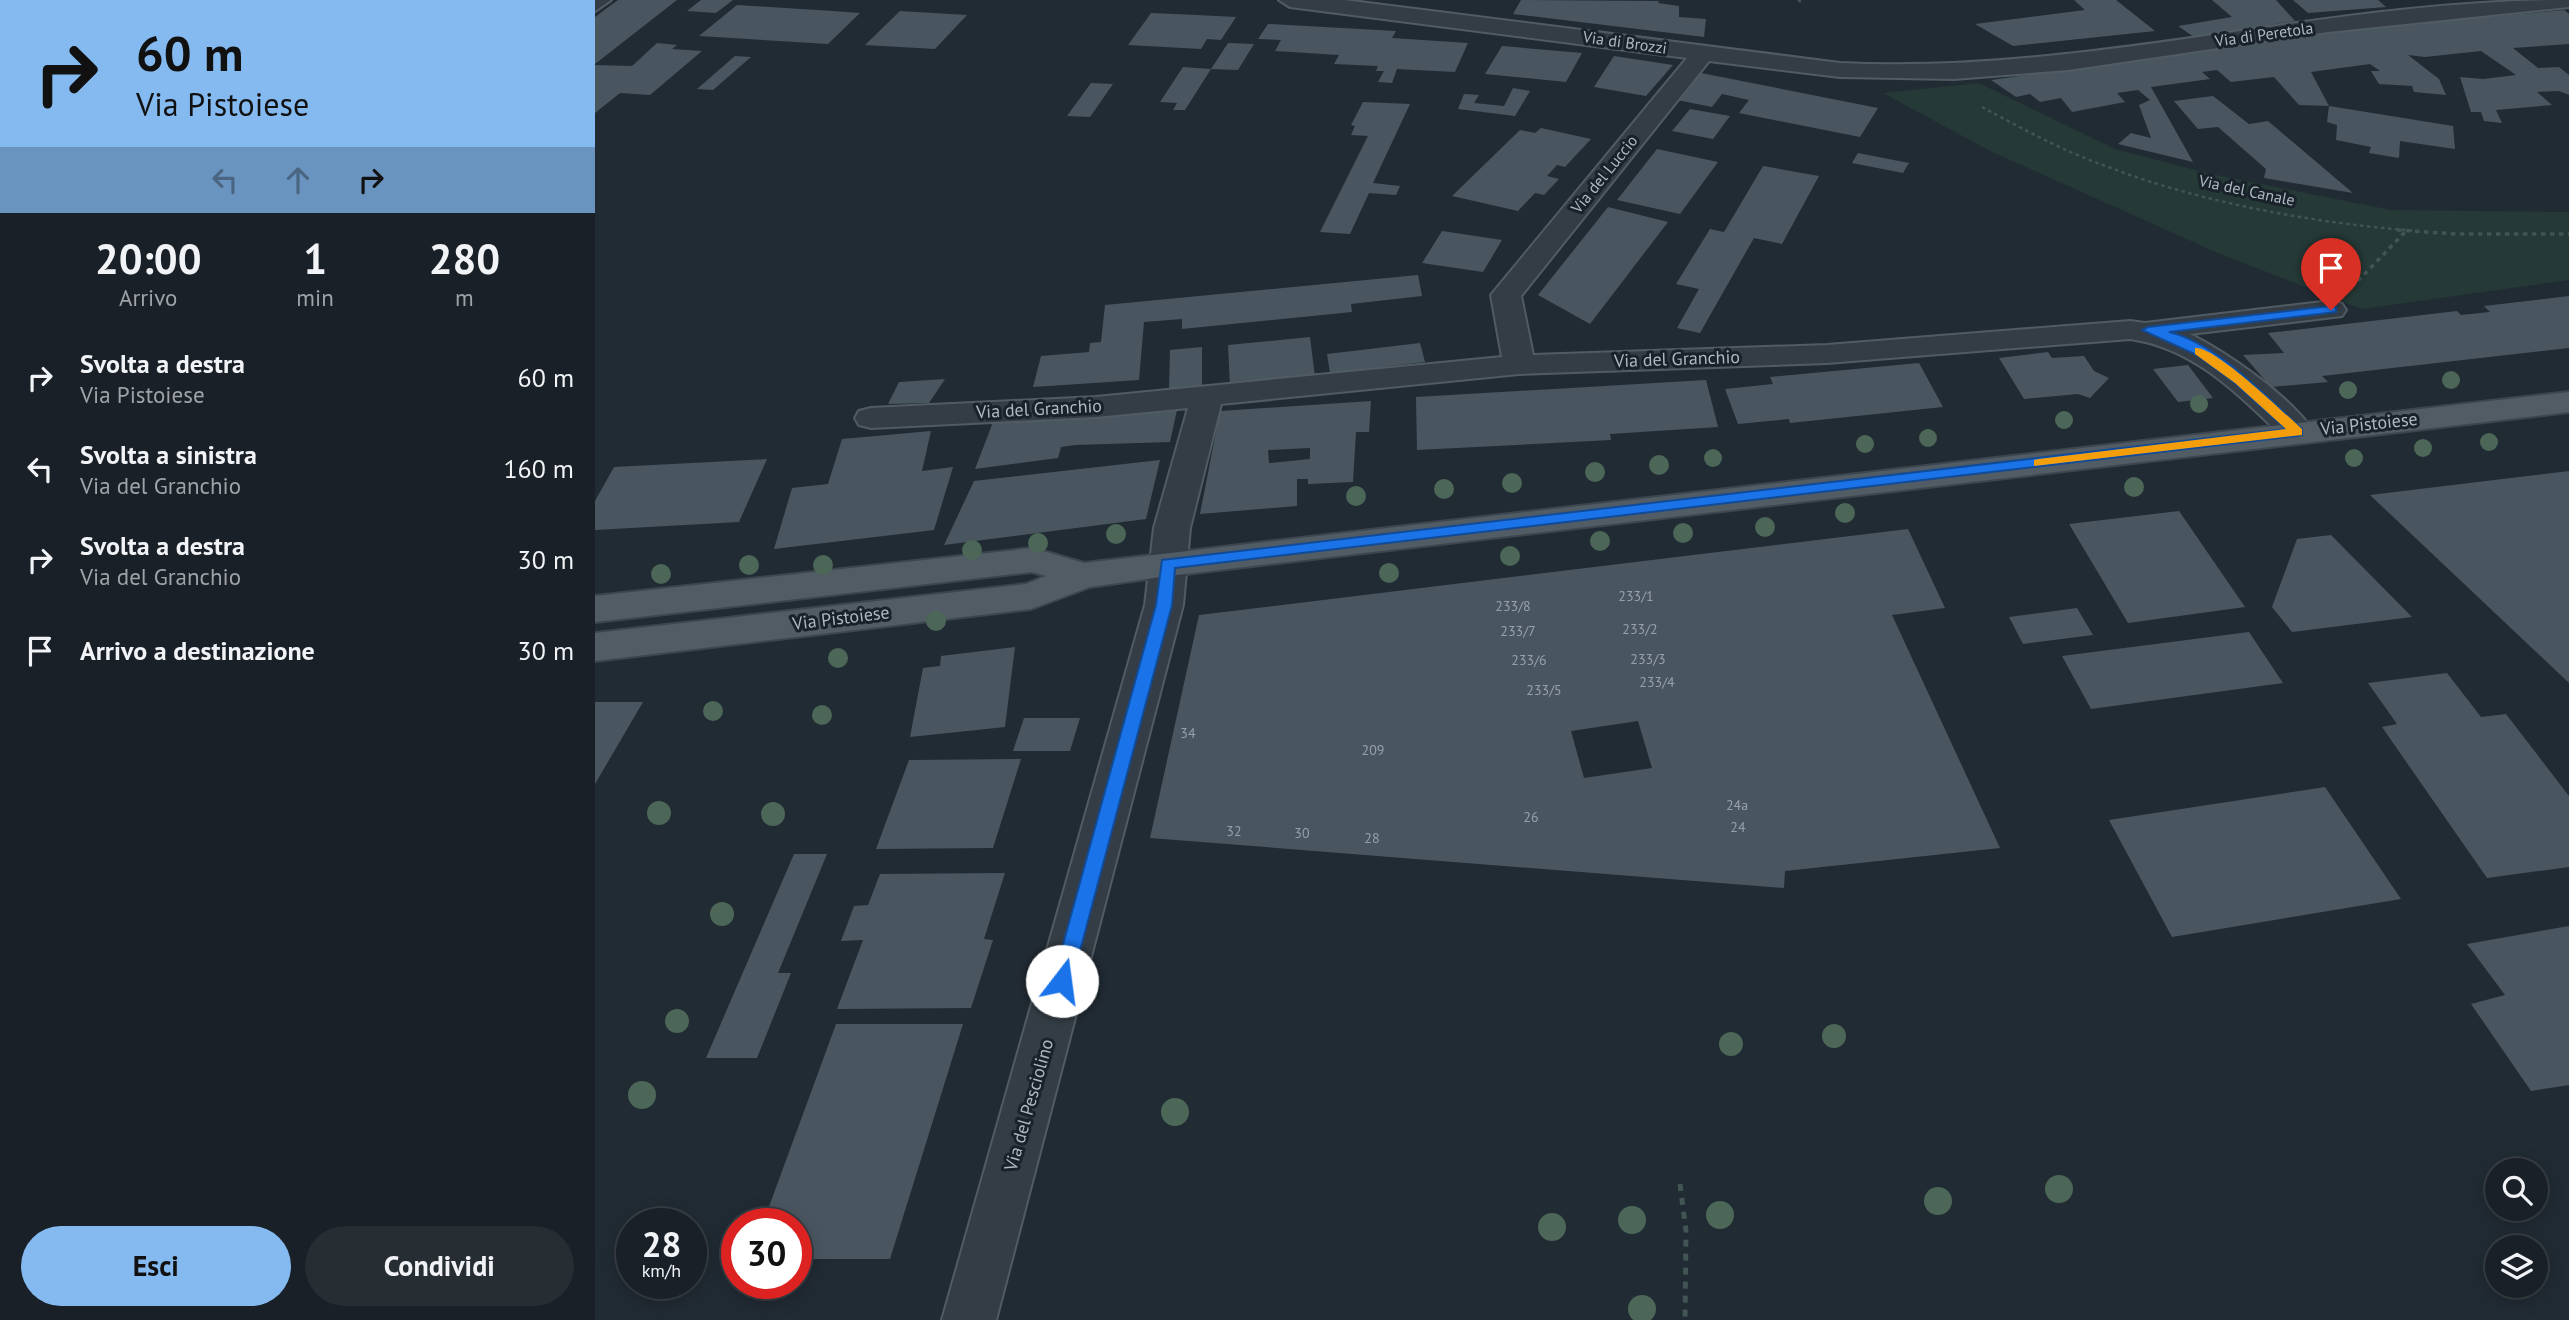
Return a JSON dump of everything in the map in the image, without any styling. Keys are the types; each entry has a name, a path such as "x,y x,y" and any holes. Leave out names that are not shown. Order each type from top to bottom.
{"main road":[{"name":"Via Pistoiese","path":"595,647 1031,596 1084,575 1168,564 2569,401"},
{"name":"Via Pistoiese","path":"595,609 1033,560 1084,575"}],"street":[{"name":"Via di Brozzi","path":"1290,0 1867,72 1960,73"},
{"name":"Via di Peretola","path":"1960,73 2316,27 2569,0"},
{"name":"Via del Luccio","path":"1519,365 1506,295 1703,53"},
{"name":"Via del Granchio","path":"871,418 1096,407 1519,365 1827,354 2089,332 2148,330 2331,310"},
{"name":"Via del Granchio","path":"2148,330 2171,336 2201,352 2239,380 2297,432"},
{"path":"1168,564 1172,528 1206,397"},
{"name":"Via del Pesciolino","path":"969,1320 1164,605 1168,564"}],"lane":[{"path":"595,6 603,0"}],"path":[{"path":"1798,0 1803,3"},
{"name":"Via del Canale","path":"1981,107 2120,172 2262,207 2456,237 2569,234"},
{"path":"2331,310 2406,231"},
{"path":"1680,1184 1686,1231 1685,1320"}],"green space":[{"path":"1979,83 2115,149 2211,174 2391,210 2569,212 2569,280 2362,309 2220,254 1990,151 1883,93"}],"building":[{"path":"618,0 677,0 595,64 595,17"},
{"path":"701,0 733,0 716,13 687,11"},
{"path":"1521,0 1659,1 1658,3 1679,6 1679,17 1706,19 1704,37 1513,14"},
{"path":"2074,0 2116,0 2155,31 2013,46 1975,24 2085,10"},
{"path":"2212,0 2276,0 2295,21 2194,37 2178,26 2232,17"},
{"path":"2293,0 2378,0 2386,7 2308,13"},
{"path":"737,5 860,13 828,44 699,36"},
{"path":"2564,10 2569,14 2569,44 2513,48 2538,68 2559,67 2569,75 2569,95 2559,91 2537,92 2552,105 2496,110 2502,123 2484,121 2481,112 2471,112 2460,77 2483,79 2516,75 2481,51 2425,57 2408,55 2439,79 2446,95 2414,92 2412,86 2379,84 2371,71 2380,71 2370,64 2311,72 2329,106 2299,105 2274,77 2231,82 2217,70 2202,72 2210,79 2151,87 2193,162 2118,144 2131,133 2151,138 2139,105 2150,100 2138,90 2117,93 2125,102 2072,112 2061,98 2040,102 2030,94 2016,97 1991,80 2384,26"},
{"path":"900,11 967,15 935,49 865,45"},
{"path":"1151,13 1236,17 1221,40 1207,39 1201,49 1128,45"},
{"path":"1268,24 1396,31 1392,38 1468,43 1455,72 1397,69 1392,83 1378,82 1384,71 1376,71 1378,66 1334,64 1339,55 1275,51 1281,40 1258,39"},
{"path":"657,43 677,45 672,49 702,51 650,95 620,93 595,113 595,65 632,66"},
{"path":"1228,43 1254,44 1238,70 1211,69"},
{"path":"1502,46 1582,53 1566,82 1485,74"},
{"path":"735,56 751,57 713,90 697,89"},
{"path":"1614,56 1673,65 1646,96 1594,87"},
{"path":"1183,67 1211,69 1185,110 1173,110 1177,103 1160,102"},
{"path":"1701,73 1878,108 1860,137 1739,113 1749,100 1722,94 1712,107 1677,100"},
{"path":"1091,83 1113,84 1090,117 1067,116"},
{"path":"1513,88 1530,91 1515,116 1458,109 1464,94 1479,95 1474,103 1504,106"},
{"path":"2213,96 2249,124 2268,121 2353,193 2264,178 2266,169 2218,127 2198,129 2174,101"},
{"path":"1363,102 1410,104 1373,183 1400,186 1396,195 1369,193 1350,234 1320,232 1368,136 1351,135 1355,126 1351,125"},
{"path":"2329,106 2453,126 2455,149 2400,141 2399,158 2369,153 2371,147 2336,140 2337,125 2327,122"},
{"path":"1690,109 1730,116 1713,139 1672,131"},
{"path":"1541,128 1591,139 1565,167 1557,165 1547,176 1559,179 1544,195 1535,193 1518,211 1452,196 1520,130 1535,133"},
{"path":"1657,149 1718,162 1680,214 1617,200"},
{"path":"1858,153 1909,163 1903,173 1852,163"},
{"path":"1763,166 1819,176 1782,244 1754,238 1700,333 1677,328 1699,289 1676,284 1710,229 1724,232"},
{"path":"1608,207 1668,222 1590,324 1538,295"},
{"path":"1442,231 1502,240 1483,272 1422,263"},
{"path":"1418,275 1422,296 1351,304 1352,312 1182,329 1182,319 1144,322 1139,380 1033,387 1041,356 1089,352 1090,343 1101,342 1105,305"},
{"path":"2569,296 2569,348 2322,376 2328,382 2271,387 2243,355 2284,353 2268,333 2457,311 2461,315 2490,312 2484,306"},
{"path":"1310,337 1315,377 1230,387 1228,345"},
{"path":"1420,343 1425,362 1330,373 1327,354"},
{"path":"1202,347 1202,387 1169,390 1170,350"},
{"path":"2048,352 2052,358 2084,356 2094,371 2109,378 2090,398 2078,394 2024,399 1999,358"},
{"path":"1919,363 1943,407 1790,423 1789,419 1738,424 1725,389 1773,384 1770,377"},
{"path":"2188,365 2213,398 2178,402 2153,369"},
{"path":"945,379 929,403 888,404 899,382"},
{"path":"1706,380 1718,427 1610,434 1611,440 1417,450 1416,397"},
{"path":"1371,401 1369,432 1356,432 1353,482 1308,484 1308,479 1297,479 1297,506 1200,514 1220,411","holes":["1310,448 1310,459 1269,463 1268,450"]},
{"path":"1177,410 1170,442 1075,445 1061,447 1058,458 975,469 995,417"},
{"path":"931,431 922,471 953,467 934,530 774,549 792,488 828,484 842,439"},
{"path":"767,459 739,522 595,530 595,501 614,467"},
{"path":"1160,460 1146,519 944,545 974,481"},
{"path":"2569,471 2569,683 2370,495"},
{"path":"2179,511 2245,607 2128,623 2069,524"},
{"path":"1908,529 1945,608 1892,615 2000,848 1785,871 1784,888 1150,838 1199,615","holes":["1638,721 1652,768 1584,778 1571,731"]},
{"path":"2331,535 2412,617 2292,632 2272,607 2297,539"},
{"path":"2077,608 2093,635 2023,644 2009,617"},
{"path":"2249,632 2283,683 2091,709 2062,656"},
{"path":"1015,647 1005,727 910,737 923,668 940,666 941,656"},
{"path":"2447,673 2481,717 2506,714 2569,796 2569,867 2487,878 2382,727 2397,724 2368,683"},
{"path":"595,702 643,702 595,784"},
{"path":"1024,718 1080,718 1070,751 1013,751"},
{"path":"1021,759 993,848 876,849 909,760"},
{"path":"2325,787 2401,899 2172,937 2109,820"},
{"path":"794,854 827,854 778,973 791,973 757,1058 706,1058"},
{"path":"1005,873 984,939 993,940 971,1008 837,1009 863,940 841,941 854,906 868,905 880,874"},
{"path":"2569,926 2569,1085 2531,1091 2471,1004 2505,995 2467,944"},
{"path":"836,1024 963,1024 890,1259 812,1259 812,1208 769,1208"}],"slow traffic":[{"path":"2039,463 2297,432 2239,380 2200,351"}],"route":[{"path":"1062,981 1164,605 1168,564 2297,432 2239,380 2201,352 2171,336 2148,330 2331,310"}]}
